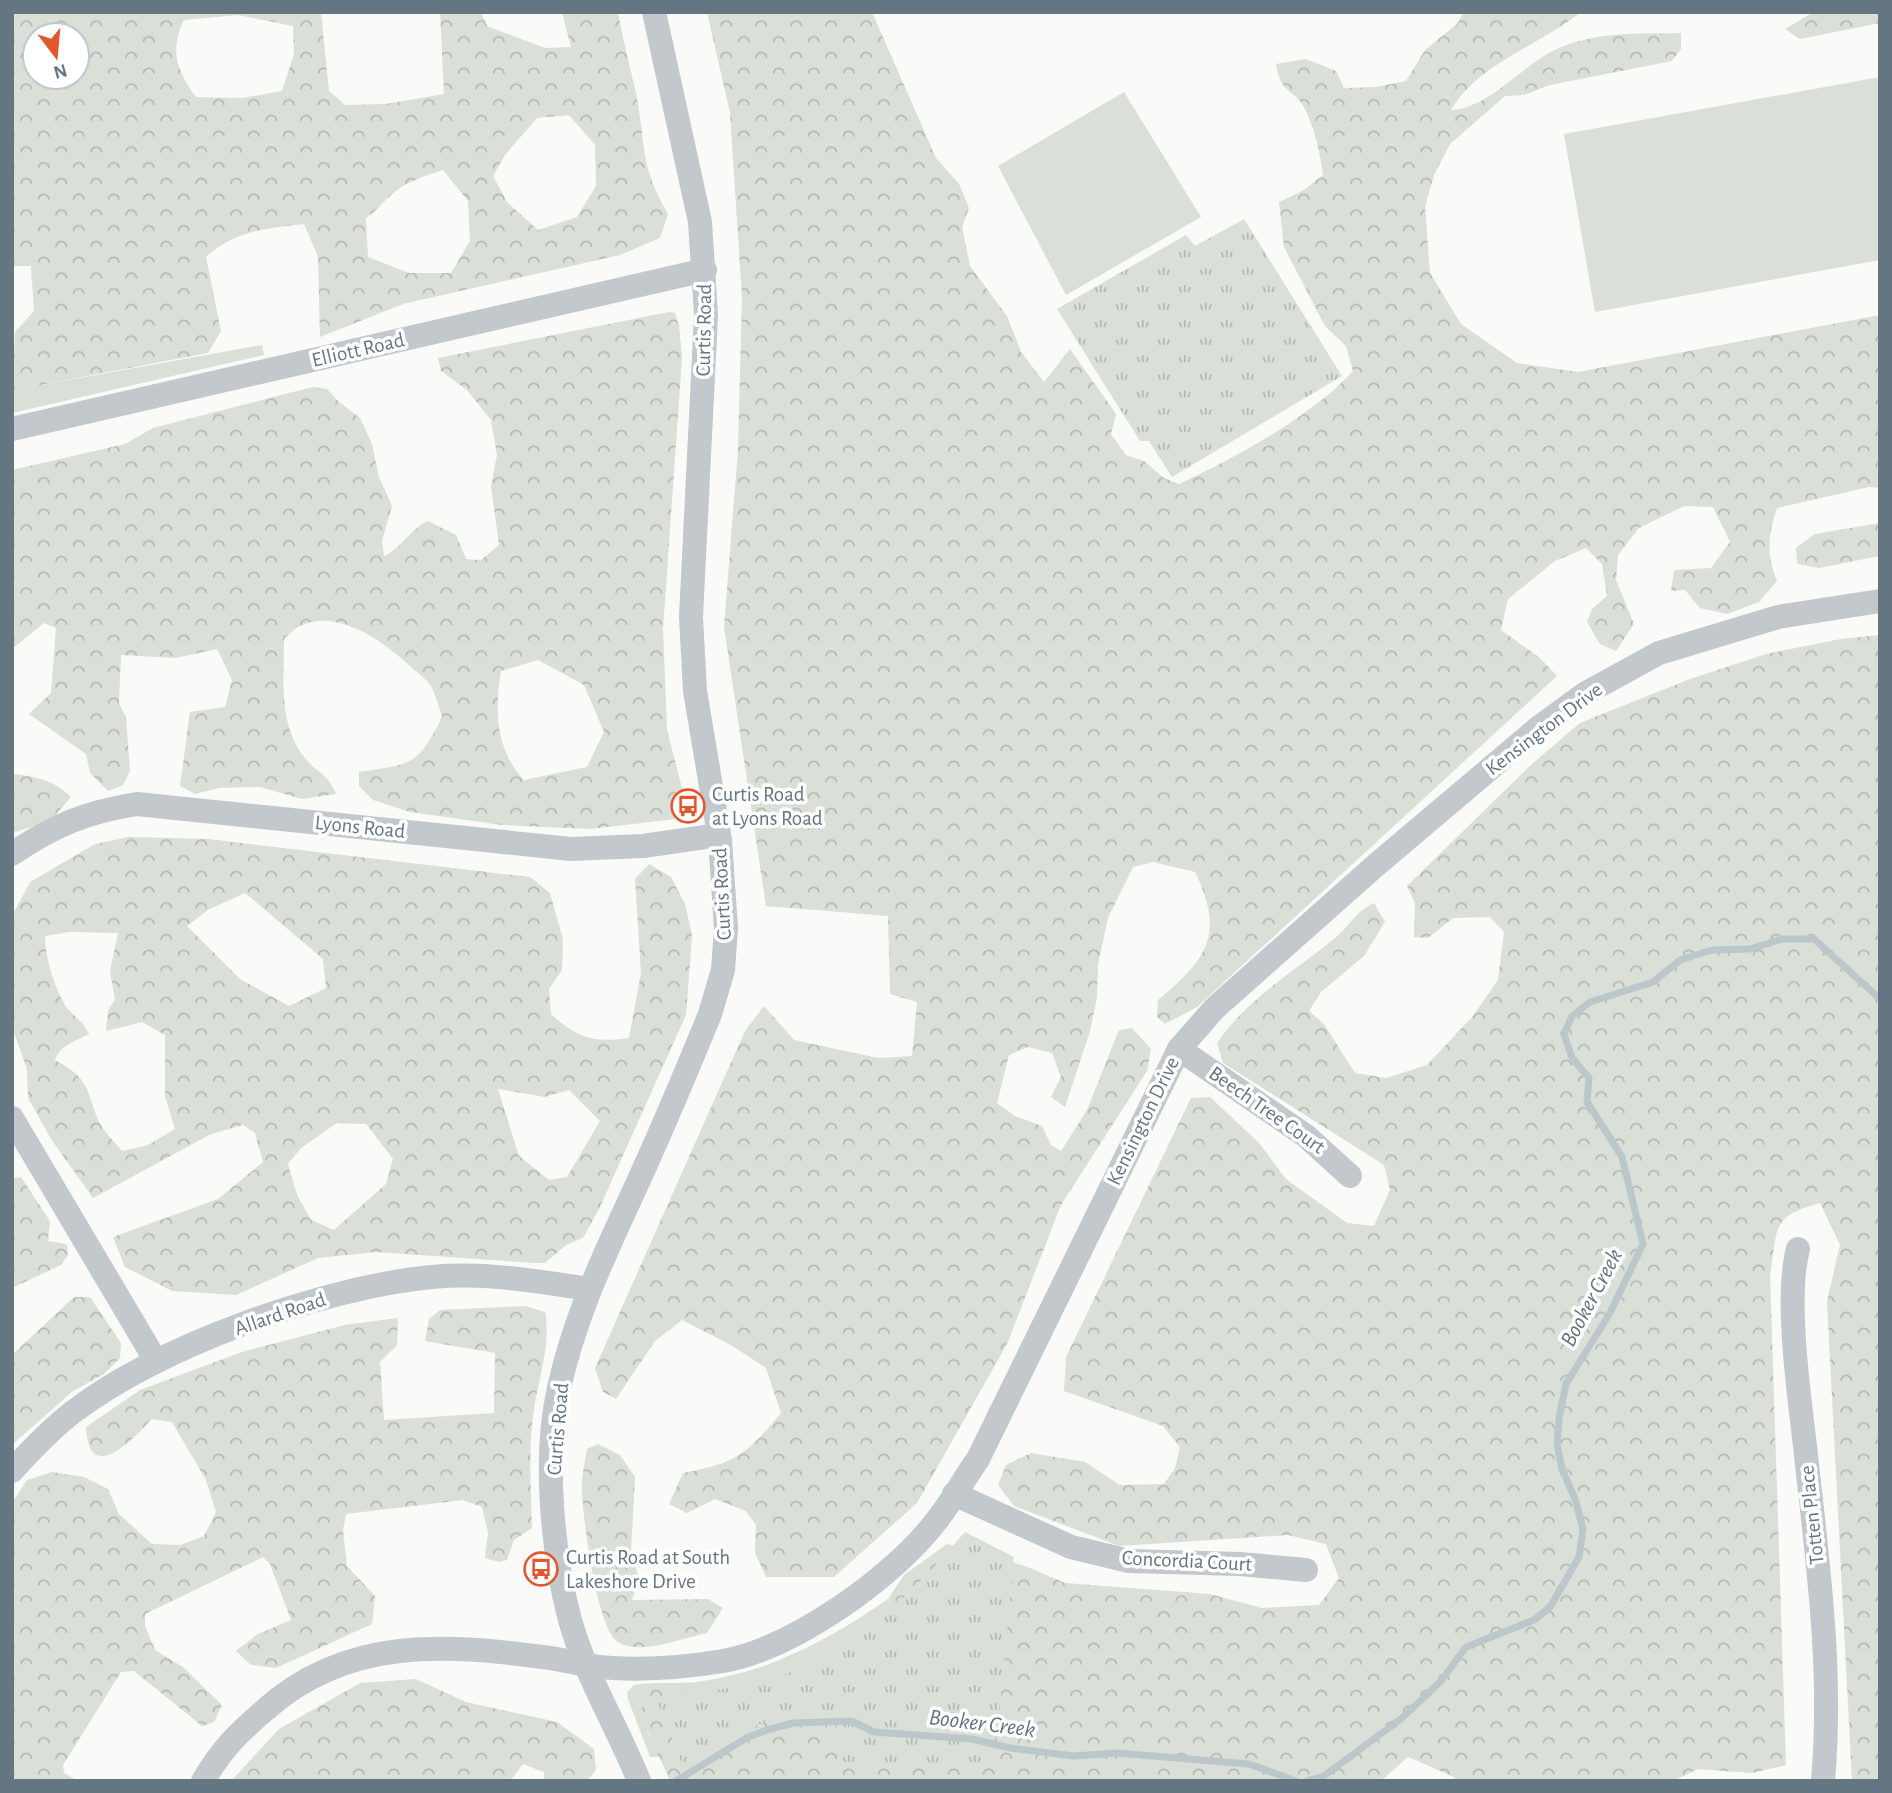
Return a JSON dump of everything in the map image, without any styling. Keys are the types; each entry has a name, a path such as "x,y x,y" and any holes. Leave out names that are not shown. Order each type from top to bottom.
{"street":[{"name":"Curtis Road","path":"636,1774 584,1664 568,1614 559,1562 552,1457 556,1401 571,1338 589,1289 710,1014 723,970 726,928 719,835 695,691 691,617 706,315 705,270 700,222 654,12"},
{"name":"Elliott Road","path":"12,429 705,270"},
{"name":"Kensington Drive","path":"203,1781 224,1747 287,1690 316,1673 350,1659 413,1649 495,1651 610,1668 672,1667 726,1660 782,1640 862,1592 936,1521 978,1459 1179,1049 1215,1008 1375,866 1538,728 1586,693 1659,653 1779,617 1880,601"},
{"name":"Lyons Road","path":"12,854 49,829 97,810 137,804 571,849 643,846 719,835"},
{"name":"Beech Tree Court","path":"1179,1049 1306,1136 1350,1176"},
{"path":"12,1118 156,1361"},
{"name":"Totten Place","path":"1798,1250 1793,1278 1799,1397 1826,1639 1828,1723 1823,1781"},
{"name":"Allard Road","path":"12,1471 73,1412 156,1361 261,1318 337,1294 431,1277 504,1276 589,1289"},
{"name":"Concordia Court","path":"954,1494 1071,1547 1129,1561 1240,1564 1306,1570"}],"green space":[{"path":"24,12 321,12 329,91 345,105 385,104 444,94 440,12 481,12 487,26 545,48 571,47 562,12 618,12 637,98 648,170 668,214 660,238 620,255 403,304 320,337 318,257 304,224 252,232 228,241 206,257 221,331 208,353 35,386 12,400 15,332 34,311 31,266 12,266 12,15","holes":["238,15 293,26 294,54 282,91 242,98 196,97 177,60 177,41 184,20","569,115 595,145 596,186 577,217 538,230 507,202 493,176 505,155 537,118","443,170 468,201 470,241 451,273 409,273 368,257 366,218 402,186"]},
{"path":"707,12 872,12 936,158 959,184 969,208 962,227 970,266 1007,316 1021,352 1044,382 1070,349 1116,414 1111,434 1126,455 1144,461 1164,478 1179,484 1271,435 1316,405 1353,371 1346,346 1325,326 1284,247 1279,202 1304,190 1323,175 1317,141 1309,117 1301,102 1284,86 1276,64 1306,59 1336,71 1344,88 1376,87 1406,81 1425,50 1457,24 1464,12 1581,12 1493,67 1463,94 1451,110 1478,102 1540,58 1583,40 1616,35 1681,33 1681,49 1672,61 1550,85 1524,95 1505,96 1450,144 1434,175 1425,207 1430,273 1461,324 1517,363 1578,372 1880,315 1880,488 1869,487 1777,508 1770,544 1771,562 1777,581 1759,602 1727,614 1700,608 1685,590 1671,591 1674,570 1711,568 1730,542 1713,507 1684,506 1639,528 1618,555 1616,580 1634,624 1616,651 1600,644 1587,622 1592,609 1607,596 1602,564 1586,548 1555,561 1508,599 1501,630 1540,658 1557,676 1197,1007 1165,1024 1157,1017 1158,1000 1200,958 1207,944 1209,912 1195,872 1153,862 1133,867 1108,918 1098,964 1097,997 1090,1031 1065,1107 1051,1097 1061,1077 1052,1053 1028,1047 1009,1055 997,1103 1015,1116 1042,1126 1051,1145 1061,1151 1087,1110 1119,1030 1132,1028 1151,1049 1147,1071 1061,1205 1007,1344 917,1503 834,1577 766,1577 755,1553 756,1525 746,1511 715,1499 687,1513 669,1504 683,1473 729,1461 739,1455 759,1439 781,1413 766,1368 731,1345 682,1320 655,1341 616,1399 603,1392 595,1368 745,1031 764,1006 794,1040 878,1058 912,1056 917,1002 890,994 888,916 766,906 724,627 738,450 742,297 730,113"},
{"path":"1880,12 1880,23 1800,39 1785,29 1812,13"},
{"path":"1880,77 1880,260 1595,312 1564,134"},
{"path":"1124,92 1201,217 1066,295 998,166"},
{"path":"1244,219 1342,376 1172,477 1149,441 1140,441 1057,309 1186,235 1195,246"},
{"path":"669,312 675,313 682,358 663,629 667,730 684,796 676,819 590,829 502,825 410,812 373,800 359,786 359,772 391,767 411,760 426,745 442,717 429,683 398,655 367,634 332,621 315,621 299,627 284,639 283,685 286,715 296,744 308,762 329,781 336,794 302,799 260,787 219,788 195,794 180,786 190,712 225,707 232,680 217,649 176,658 121,655 119,703 126,717 130,771 123,785 108,791 90,773 86,754 29,714 51,693 56,628 44,623 12,649 12,470 125,444 153,428 313,387 327,389 360,418 372,444 379,477 392,506 382,541 384,556 428,521 456,535 466,559 481,560 499,545 491,486 497,455 491,420 467,390 441,371 438,358","holes":["538,660 584,685 604,732 587,767 524,780 508,756 499,729 501,671"]},
{"path":"262,345 264,355 12,413 12,400 35,386"},
{"path":"1880,523 1880,556 1819,568 1797,564 1796,548 1815,534"},
{"path":"1880,635 1880,1781 1852,1781 1827,1301 1840,1245 1820,1203 1792,1213 1779,1226 1770,1275 1786,1765 1752,1773 1698,1769 1673,1781 1454,1781 1454,1777 1408,1757 1381,1781 670,1781 651,1738 642,1705 644,1694 654,1688 672,1689 674,1712 924,1694 888,1599 904,1575 947,1544 1025,1566 1065,1583 1210,1594 1262,1608 1319,1605 1339,1578 1326,1544 1288,1535 1119,1546 1014,1506 998,1485 1006,1465 1031,1453 1085,1462 1120,1485 1164,1484 1175,1468 1180,1447 1163,1426 1064,1391 1066,1357 1191,1098 1210,1097 1259,1143 1286,1179 1347,1223 1374,1226 1390,1190 1384,1165 1223,1063 1217,1043 1257,999 1334,939 1362,910 1374,903 1385,922 1364,956 1321,992 1309,1011 1324,1024 1355,1073 1386,1078 1427,1065 1473,1016 1498,980 1504,932 1490,917 1453,918 1428,938 1414,937 1415,903 1407,886 1533,763 1580,723 1690,679 1766,654 1841,639"},
{"path":"12,774 44,780 71,797 50,821 12,833"},
{"path":"128,837 208,839 530,877 550,893 563,939 562,970 549,989 551,1014 569,1029 586,1037 605,1040 629,1038 641,973 635,879 649,864 671,877 685,904 692,935 686,1015 599,1209 583,1238 566,1245 545,1263 376,1252 318,1258 236,1295 172,1291 125,1267 113,1237 218,1199 263,1162 255,1133 243,1125 211,1134 93,1198 51,1139 28,1098 27,1069 12,1027 12,916 30,882 95,844","holes":["245,893 323,959 326,988 289,1006 240,979 187,926 208,910","69,932 118,933 110,971 115,1000 108,1010 106,1031 142,1022 165,1035 165,1096 175,1129 148,1145 122,1151 100,1124 80,1078 55,1060 64,1047 89,1034 65,1005 57,989 48,962 45,936","498,1089 545,1097 569,1090 600,1121 567,1177 549,1180 519,1156","337,1123 366,1124 393,1159 386,1184 334,1230 311,1220 297,1195 288,1164 301,1148"]},
{"path":"21,1177 50,1221 48,1241 67,1244 68,1255 61,1265 12,1288 12,1178"},
{"path":"74,1297 90,1297 121,1343 120,1358 104,1374 73,1391 12,1445 12,1355"},
{"path":"525,1306 545,1312 547,1336 531,1439 532,1528 514,1540 507,1560 499,1562 485,1558 488,1533 482,1507 463,1500 346,1514 343,1530 347,1566 375,1596 372,1624 276,1668 251,1665 236,1651 258,1634 291,1620 270,1564 263,1557 145,1614 145,1626 155,1650 183,1667 222,1705 214,1722 202,1726 134,1671 121,1672 63,1765 64,1773 78,1781 12,1781 12,1503 27,1480 52,1472 84,1477 108,1489 119,1514 152,1544 181,1545 204,1536 216,1512 206,1480 172,1422 152,1419 123,1447 103,1456 95,1454 89,1444 86,1427 140,1390 242,1352 345,1325 398,1318 397,1345 380,1362 384,1420 494,1413 495,1353 425,1341 429,1319 440,1310"},
{"path":"598,1444 620,1455 635,1477 631,1551 639,1578 632,1600 708,1599 723,1608 707,1633 662,1645 638,1647 618,1642 610,1633 592,1572 582,1492 587,1449"},
{"path":"965,1532 1014,1557 994,1768 840,1762 836,1720 810,1715 789,1715 770,1719 754,1727 686,1773 656,1699 677,1693 751,1685 817,1661 845,1645 895,1606"},
{"path":"888,1599 916,1663 647,1731 660,1757 650,1757 628,1699 627,1692 634,1685 694,1682 728,1676 777,1661 845,1627"},
{"path":"416,1679 466,1702 557,1722 594,1749 596,1770 587,1781 544,1781 544,1772 523,1764 510,1781 231,1781 279,1729 360,1683"}],"waterway":[{"name":"Booker Creek","path":"1307,1781 1324,1776 1402,1718 1441,1681 1466,1647 1534,1620 1550,1607 1579,1557 1583,1529 1575,1499 1562,1469 1557,1445 1559,1418 1566,1384 1610,1313 1643,1244 1622,1157 1587,1102 1589,1078 1572,1058 1564,1034 1572,1016 1590,1002 1653,982 1680,960 1712,950 1750,949 1782,939 1814,939 1880,999"},
{"name":"Booker Creek","path":"676,1781 748,1737 767,1730 793,1723 852,1721 874,1732 972,1739 1010,1748 1074,1756 1117,1753 1249,1764 1296,1781"}],"place":[{"name":"Curtis Road at Lyons Road","path":"688,806"},
{"name":"Curtis Road at South Lakeshore Drive","path":"541,1569"}]}
